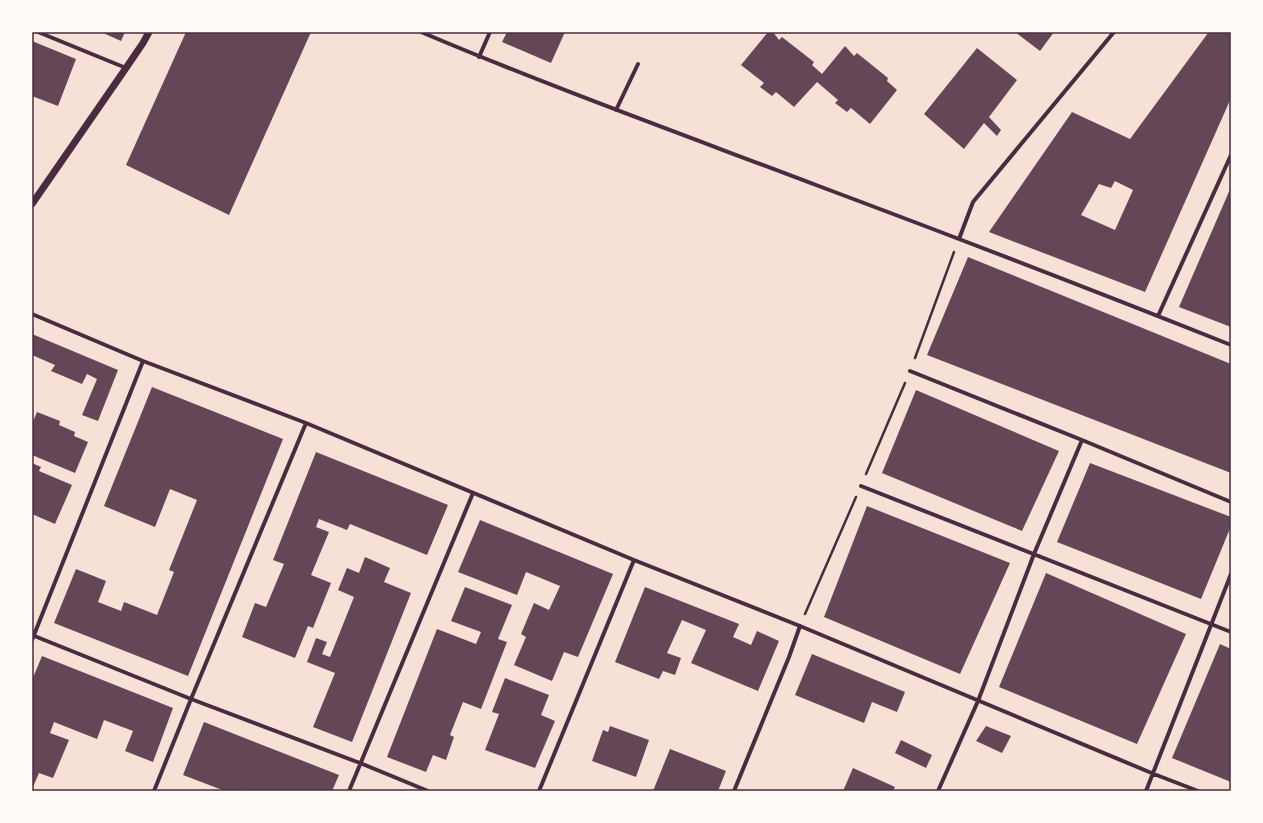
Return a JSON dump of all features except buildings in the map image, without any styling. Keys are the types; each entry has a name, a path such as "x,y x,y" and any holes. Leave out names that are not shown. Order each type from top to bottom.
{"street":[{"path":"38,32 126,68"},
{"path":"32,204 126,68 149,32"},
{"path":"421,32 479,57 616,110 959,239 1231,345"},
{"path":"479,57 490,32"},
{"path":"959,239 973,202 1114,32"},
{"path":"616,110 638,64"},
{"path":"1158,316 1231,155"},
{"path":"32,314 143,361 306,423 634,560 800,626 1198,791"},
{"path":"143,361 33,637 360,763 428,791"},
{"path":"910,371 1231,502"},
{"path":"154,791 306,423"},
{"path":"938,791 978,701 1034,554 1082,440"},
{"path":"861,486 1231,632"},
{"path":"349,791 473,493"},
{"path":"539,791 634,560"},
{"path":"1146,791 1154,774 1231,574"},
{"path":"734,791 789,657 800,626"}],"path":[{"path":"800,626 910,371 959,239"}]}
